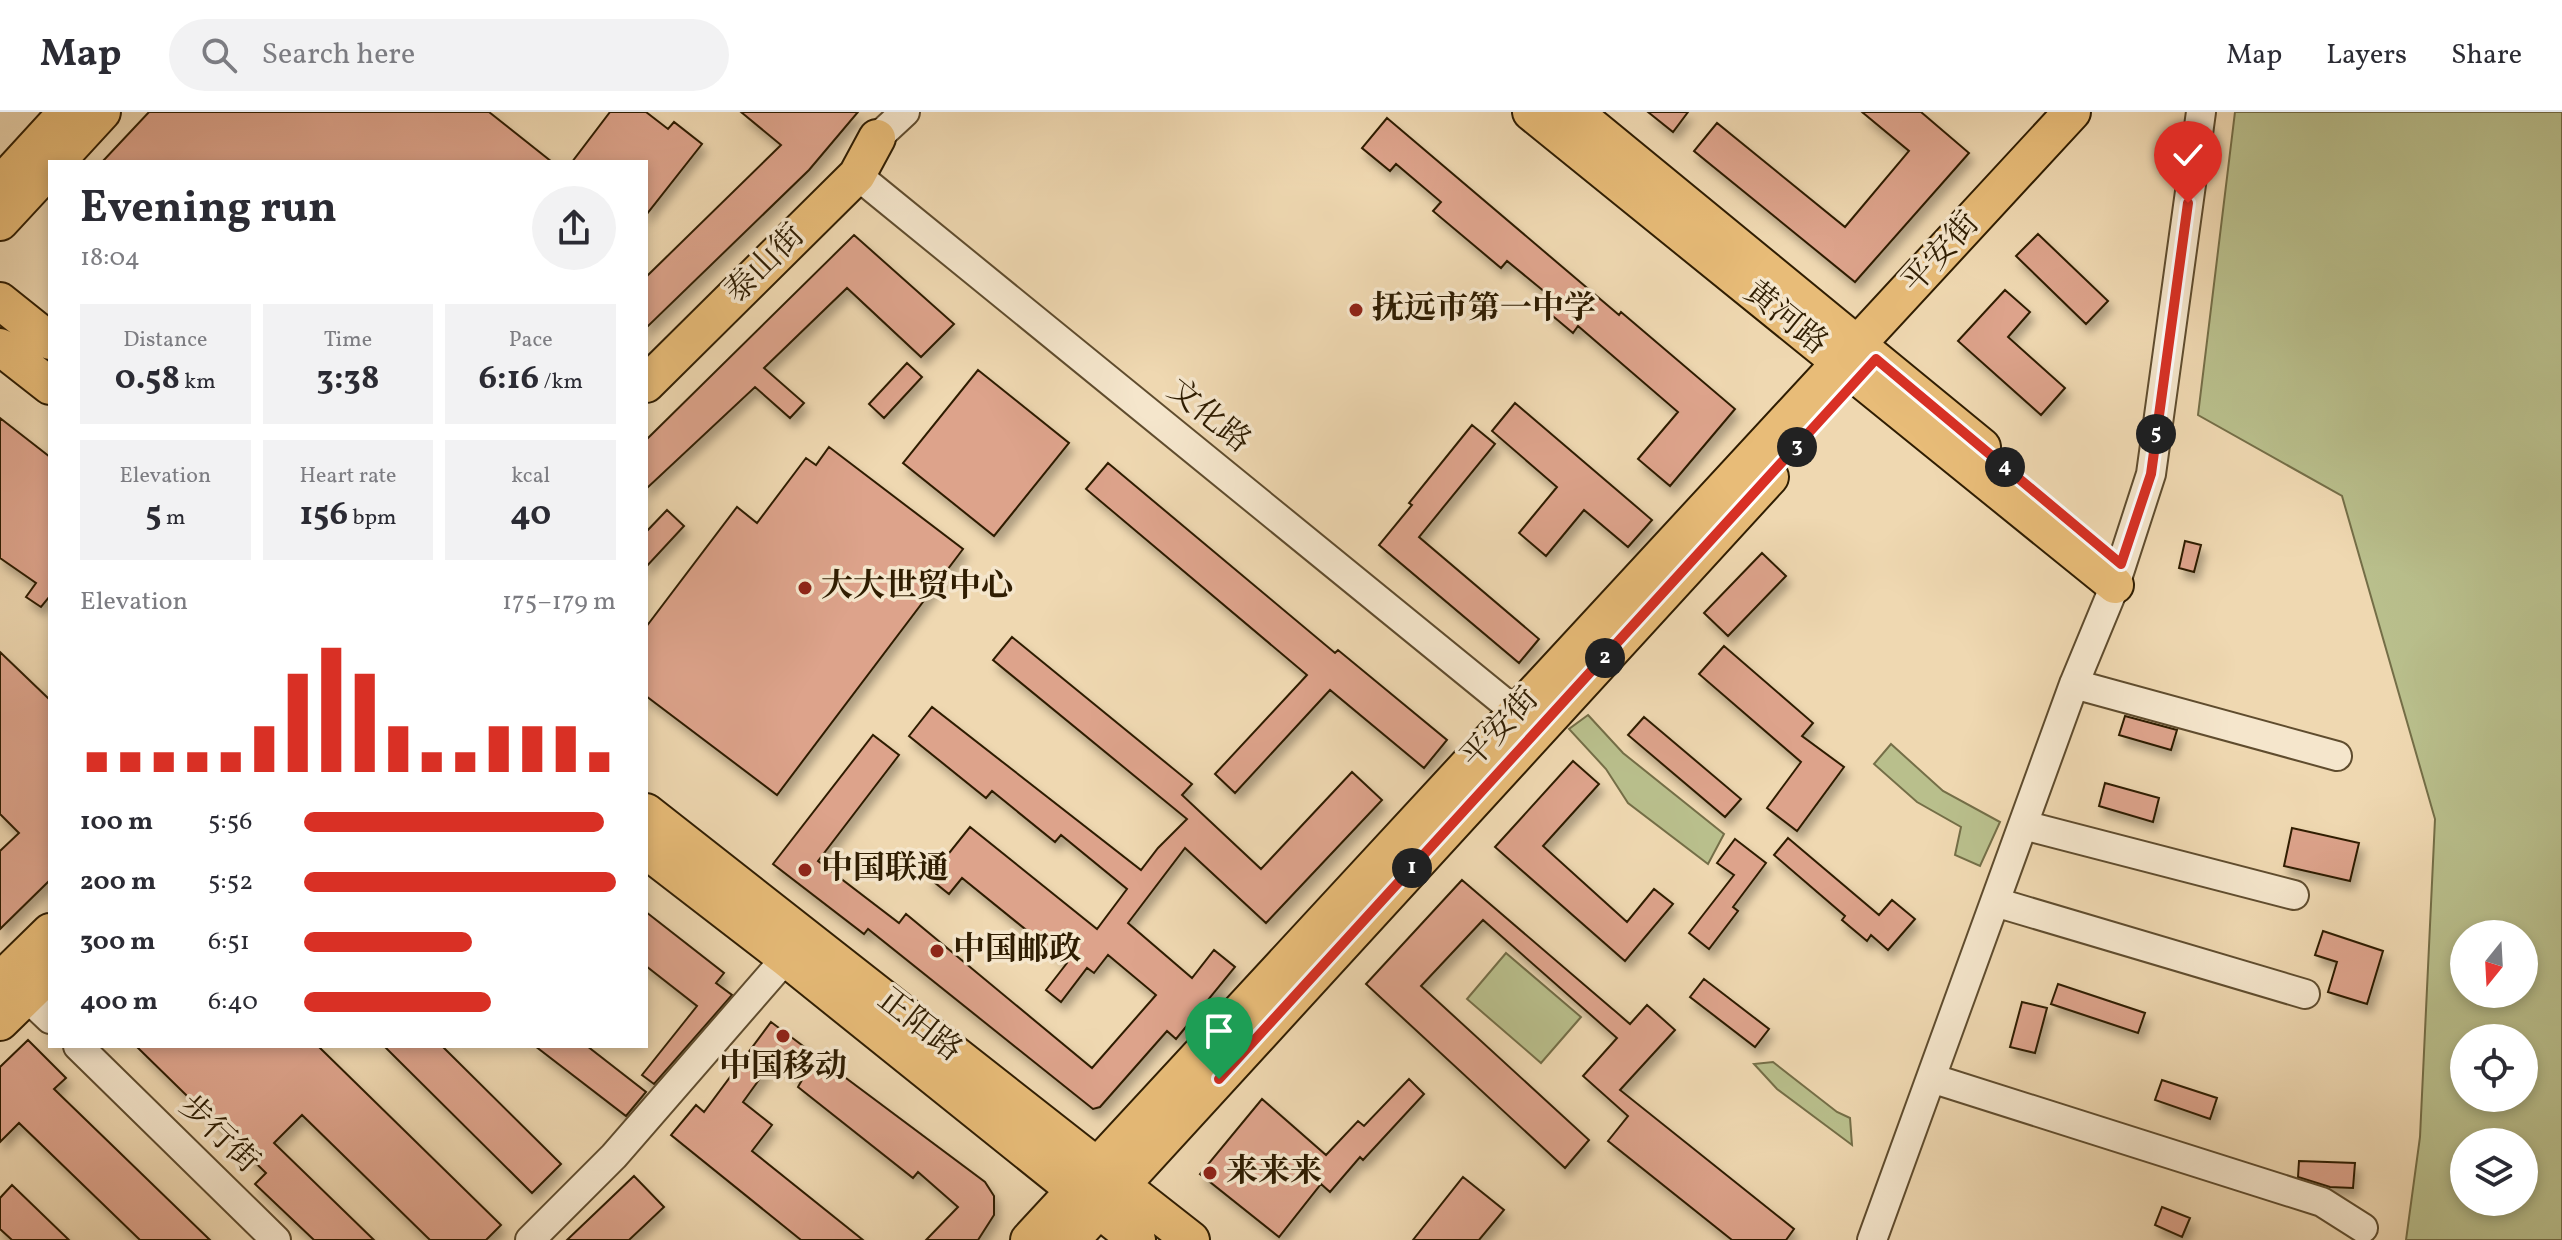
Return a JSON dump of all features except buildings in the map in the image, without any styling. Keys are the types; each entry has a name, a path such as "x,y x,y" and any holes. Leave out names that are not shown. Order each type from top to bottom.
{"main road":[{"path":"0,185 67,112"},
{"path":"58,160 102,112"},
{"name":"黄河路","path":"1531,112 1859,362"},
{"name":"黄河路","path":"1574,112 1859,362 2118,574"},
{"name":"平安街","path":"1029,1240 1098,1188 1859,362 2072,112"},
{"name":"平安街","path":"1071,1240 1098,1188 1516,712 2100,112"},
{"name":"泰山街","path":"648,382 857,175 877,138"},
{"name":"泰山街","path":"648,355 877,138"},
{"path":"0,222 48,170"},
{"path":"0,301 48,339"},
{"path":"0,347 48,384"},
{"name":"正阳路","path":"648,814 1098,1188 1137,1240"},
{"name":"正阳路","path":"648,852 786,958 1098,1188 1191,1240"},
{"path":"0,1022 48,936"}],"street":[{"name":"泰山街","path":"877,138 905,112"},
{"path":"1872,1240 2074,684 2118,574 2151,474 2201,112"},
{"name":"文化路","path":"857,175 1516,712"},
{"path":"2074,684 2337,756"},
{"path":"2023,825 2294,895"},
{"path":"1995,902 2305,994"},
{"path":"530,1240 614,1156 786,958"},
{"name":"步行街","path":"80,1048 276,1240"},
{"path":"1931,1078 2322,1202 2363,1228"}],"green space":[{"path":"2235,112 2562,112 2562,1240 2406,1240 2420,1137 2435,819 2342,496 2198,415"},
{"path":"1588,715 1623,753 1724,834 1708,864 1628,803 1606,769 1569,729"},
{"path":"1891,744 1943,791 2000,822 1980,866 1955,855 1961,827 1917,802 1874,764"},
{"path":"1506,953 1581,1017 1541,1063 1467,999"},
{"path":"1773,1062 1837,1112 1850,1118 1852,1145 1777,1089 1754,1064"}],"place":[{"name":"抚远市第一中学","path":"1356,310"},
{"name":"大大世贸中心","path":"805,588"},
{"name":"中国联通","path":"805,870"},
{"name":"中国邮政","path":"937,951"},
{"name":"中国移动","path":"783,1036"},
{"name":"来来来","path":"1210,1173"}],"route":[{"path":"1219,1079 1876,359 2121,564 2151,474 2188,203"}]}
